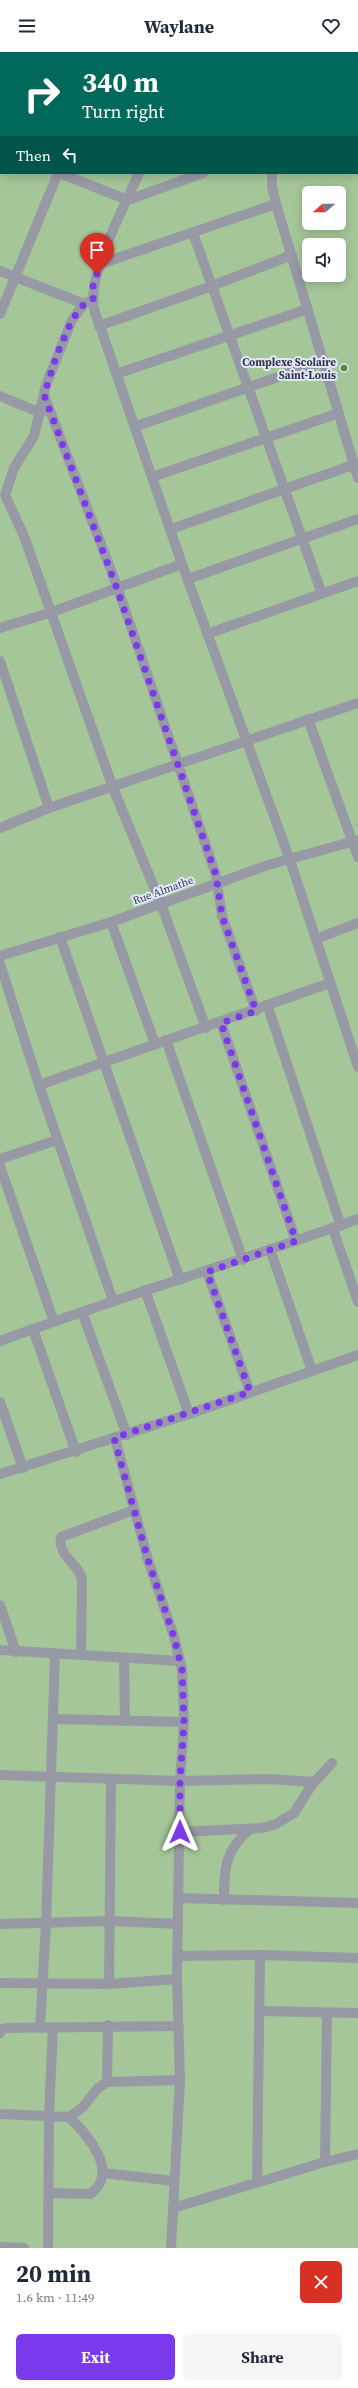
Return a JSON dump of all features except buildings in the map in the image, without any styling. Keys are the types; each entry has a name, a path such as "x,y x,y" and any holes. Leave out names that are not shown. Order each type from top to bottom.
{"street":[{"path":"0,314 59,174"},
{"path":"62,174 128,200 200,174"},
{"path":"0,505 14,468 34,436 41,413 44,395 57,354 72,320 88,302 100,264 139,174"},
{"path":"272,174 272,186 276,204 358,478"},
{"path":"100,264 276,204"},
{"path":"193,233 230,335 265,439 322,594"},
{"path":"99,326 212,286 292,255"},
{"path":"0,270 15,277 88,302 99,326 207,634 290,860 330,983 355,1046 358,1067"},
{"path":"116,374 308,309"},
{"path":"134,427 324,361"},
{"path":"44,395 116,586 176,765 213,867 222,916 256,1011"},
{"path":"0,396 41,413"},
{"path":"152,477 339,414"},
{"path":"171,529 353,465"},
{"path":"5,495 24,536 113,788 162,904 206,1028"},
{"path":"188,579 358,520"},
{"path":"0,628 52,612 116,586 182,564"},
{"path":"207,634 358,581"},
{"path":"0,662 49,808"},
{"path":"0,828 49,808 113,788 245,740 358,703"},
{"path":"308,719 356,841 358,857"},
{"name":"Rue Almathe","path":"0,956 111,922 276,862 290,860 356,841"},
{"path":"111,922 155,1044"},
{"path":"316,939 358,923"},
{"path":"60,937 180,1280"},
{"path":"0,964 57,1140 113,1301"},
{"path":"39,1085 166,1040 268,1007 330,983"},
{"path":"268,1007 337,1227 358,1302"},
{"path":"221,1023 296,1241"},
{"path":"166,1040 243,1260"},
{"path":"0,1159 57,1140"},
{"path":"0,1166 54,1322"},
{"path":"0,1341 145,1290 243,1260 270,1249 358,1219"},
{"path":"270,1249 312,1371"},
{"path":"207,1272 250,1392"},
{"path":"145,1290 189,1414"},
{"path":"82,1312 127,1435"},
{"path":"33,1329 76,1452"},
{"path":"0,1474 76,1452 358,1355"},
{"path":"0,1402 24,1468"},
{"path":"114,1438 134,1510 180,1660 184,1722 180,1781 177,1979 180,2080 171,2248"},
{"path":"81,1655 82,1579 80,1572 62,1550 61,1537 134,1510"},
{"path":"0,1605 16,1652"},
{"path":"0,1650 180,1660"},
{"path":"40,2028 44,1983 55,1654"},
{"path":"124,1658 125,1721"},
{"path":"53,1719 184,1722"},
{"path":"180,1832 270,1827 287,1818 301,1805 314,1782 332,1763"},
{"path":"0,1775 52,1778 111,1778 180,1781 269,1779 314,1782"},
{"path":"110,1984 111,1778"},
{"path":"224,1900 224,1874 227,1861 237,1840 250,1828"},
{"path":"179,1898 358,1903"},
{"path":"0,1924 46,1924 110,1921 178,1924"},
{"path":"178,1956 260,1955 358,1958"},
{"path":"257,2182 260,1955"},
{"path":"0,1983 110,1984 177,1979"},
{"path":"259,2011 358,2013"},
{"path":"325,2162 327,2013"},
{"path":"0,2033 2,2028 53,2028 108,2025 179,2026"},
{"path":"107,2082 108,2025"},
{"path":"48,2248 49,2116 53,2028"},
{"path":"0,2114 69,2117 83,2107 98,2088 107,2082 180,2080"},
{"path":"49,2193 90,2194 98,2186 103,2173 94,2147 69,2117"},
{"path":"173,2208 325,2162 358,2154"},
{"path":"103,2173 174,2181"},
{"path":"0,2247 24,2248"}],"green space":[{"path":"0,174 358,174 358,2248 0,2248"}],"place":[{"name":"Complexe Scolaire Saint-Louis","path":"344,368"}],"route":[{"path":"97,274 93,286 93,299 79,309 72,320 57,354 44,395 61,435 116,586 176,765 216,875 218,898 222,916 235,948 256,1011 221,1023 296,1241 207,1272 250,1392 189,1414 114,1438 148,1560 174,1637 182,1670 184,1722 180,1781 180,1832"}]}
